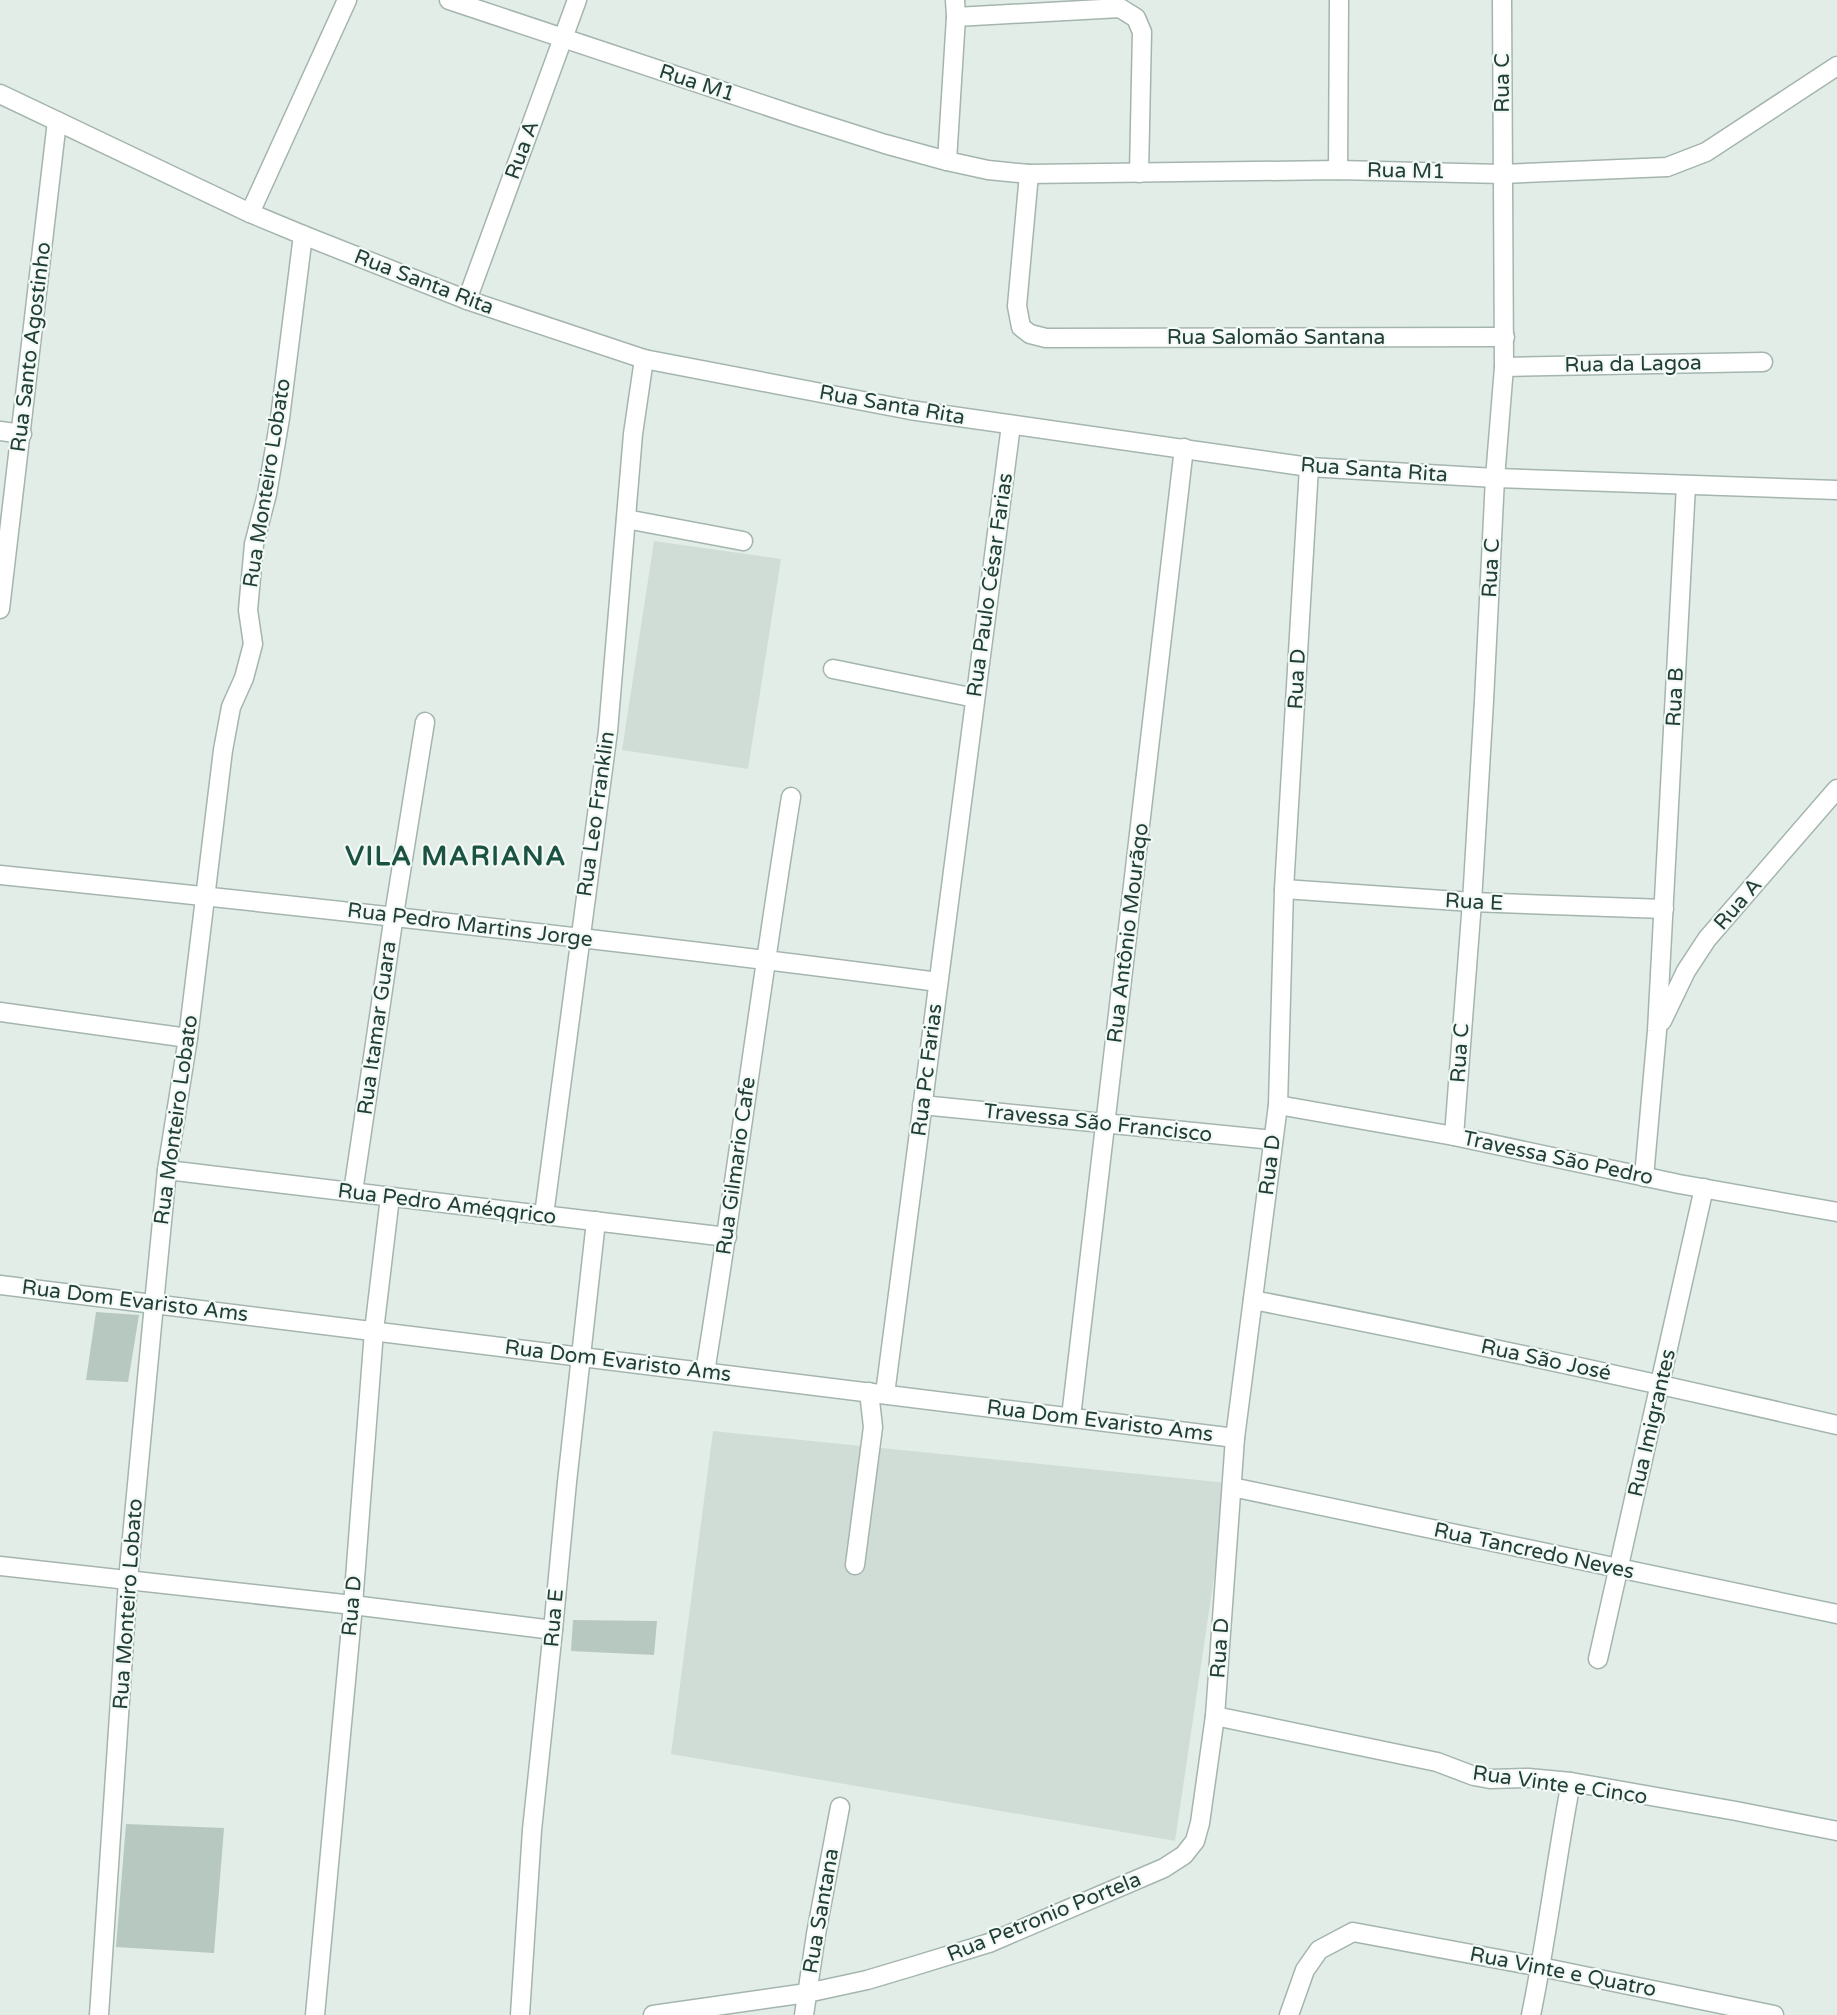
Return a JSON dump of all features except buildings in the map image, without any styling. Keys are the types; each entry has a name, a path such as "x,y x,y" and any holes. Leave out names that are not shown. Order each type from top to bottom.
{"street":[{"path":"250,213 347,0"},
{"name":"Rua M1","path":"449,0 885,144 988,170 1029,174 1338,170 1502,174 1667,166 1706,152 1837,66"},
{"name":"Rua A","path":"467,300 577,0"},
{"path":"1338,0 1338,170"},
{"name":"Rua C","path":"1454,1136 1472,902 1485,700 1495,478 1504,367 1502,0"},
{"path":"947,161 955,9 1120,8 1136,18 1142,32 1139,173"},
{"name":"Rua Santa Rita","path":"0,94 250,213 303,235 467,300 644,359 910,410 1309,467 1495,478 1837,490"},
{"name":"Rua Santo Agostinho","path":"0,609 57,121"},
{"name":"Rua Salomão Santana","path":"1029,174 1017,318 1021,327 1030,334 1046,338 1505,337"},
{"name":"Rua Monteiro Lobato","path":"99,2015 128,1580 167,1170 188,1038 204,896 227,729 231,707 244,678 254,644 248,610 254,544 267,494 280,418 303,235"},
{"name":"Rua Leo Franklin","path":"544,1215 608,730 633,434 644,359"},
{"name":"Rua da Lagoa","path":"1504,367 1763,362"},
{"name":"Rua Paulo César Farias","path":"969,746 1011,425"},
{"path":"0,431 22,434"},
{"name":"Rua Antônio Mourãqo","path":"1071,1417 1184,448"},
{"name":"Rua D","path":"1184,1855 1197,1835 1215,1716 1235,1438 1278,1106 1284,889 1309,467"},
{"name":"Rua B","path":"1664,909 1686,485"},
{"path":"626,519 742,541"},
{"path":"833,669 975,698"},
{"name":"Rua Itamar Guara","path":"353,1192 425,722"},
{"name":"Rua Pc Farias","path":"855,1565 877,1393 922,1105 969,746"},
{"name":"Rua A","path":"1657,1031 1686,971 1707,939 1837,789"},
{"name":"Rua Gilmario Cafe","path":"705,1372 791,797"},
{"name":"Rua Pedro Martins Jorge","path":"0,875 394,915 938,982"},
{"name":"Rua E","path":"1284,889 1472,902 1664,909"},
{"name":"Rua A","path":"1644,1177 1657,1031 1664,909"},
{"path":"0,1012 188,1038"},
{"name":"Travessa São Francisco","path":"922,1105 1273,1140"},
{"name":"Travessa São Pedro","path":"1278,1106 1454,1136 1644,1177 1837,1212"},
{"name":"Rua Pedro Améqqrico","path":"167,1170 727,1237"},
{"name":"Rua Imigrantes","path":"1598,1659 1704,1188"},
{"name":"Rua D","path":"315,2015 353,1605 374,1331 390,1197"},
{"name":"Rua E","path":"520,2015 532,1830 580,1356 596,1221"},
{"name":"Rua Dom Evaristo Ams","path":"0,1284 1235,1438"},
{"name":"Rua São José","path":"1253,1300 1660,1384 1837,1425"},
{"name":"Rua Tancredo Neves","path":"1232,1487 1837,1614"},
{"path":"0,1566 554,1630"},
{"name":"Rua Vinte e Cinco","path":"1215,1716 1437,1762 1474,1776 1490,1779 1528,1778 1571,1782 1837,1831"},
{"path":"1531,2015 1571,1782"},
{"name":"Rua Santana","path":"804,2015 816,1934 840,1807"},
{"name":"Rua Petronio Portela","path":"653,2015 807,1993 867,1980 989,1943 1164,1868 1184,1855"},
{"name":"Rua Vinte e Quatro","path":"1289,2015 1305,1970 1319,1950 1353,1932 1541,1967 1774,2015"}],"shaded area":[{"path":"654,541 781,559 748,769 622,750"},
{"path":"713,1431 1228,1483 1175,1841 671,1754"}],"district":[{"name":"VILA MARIANA","path":"456,856"}]}
